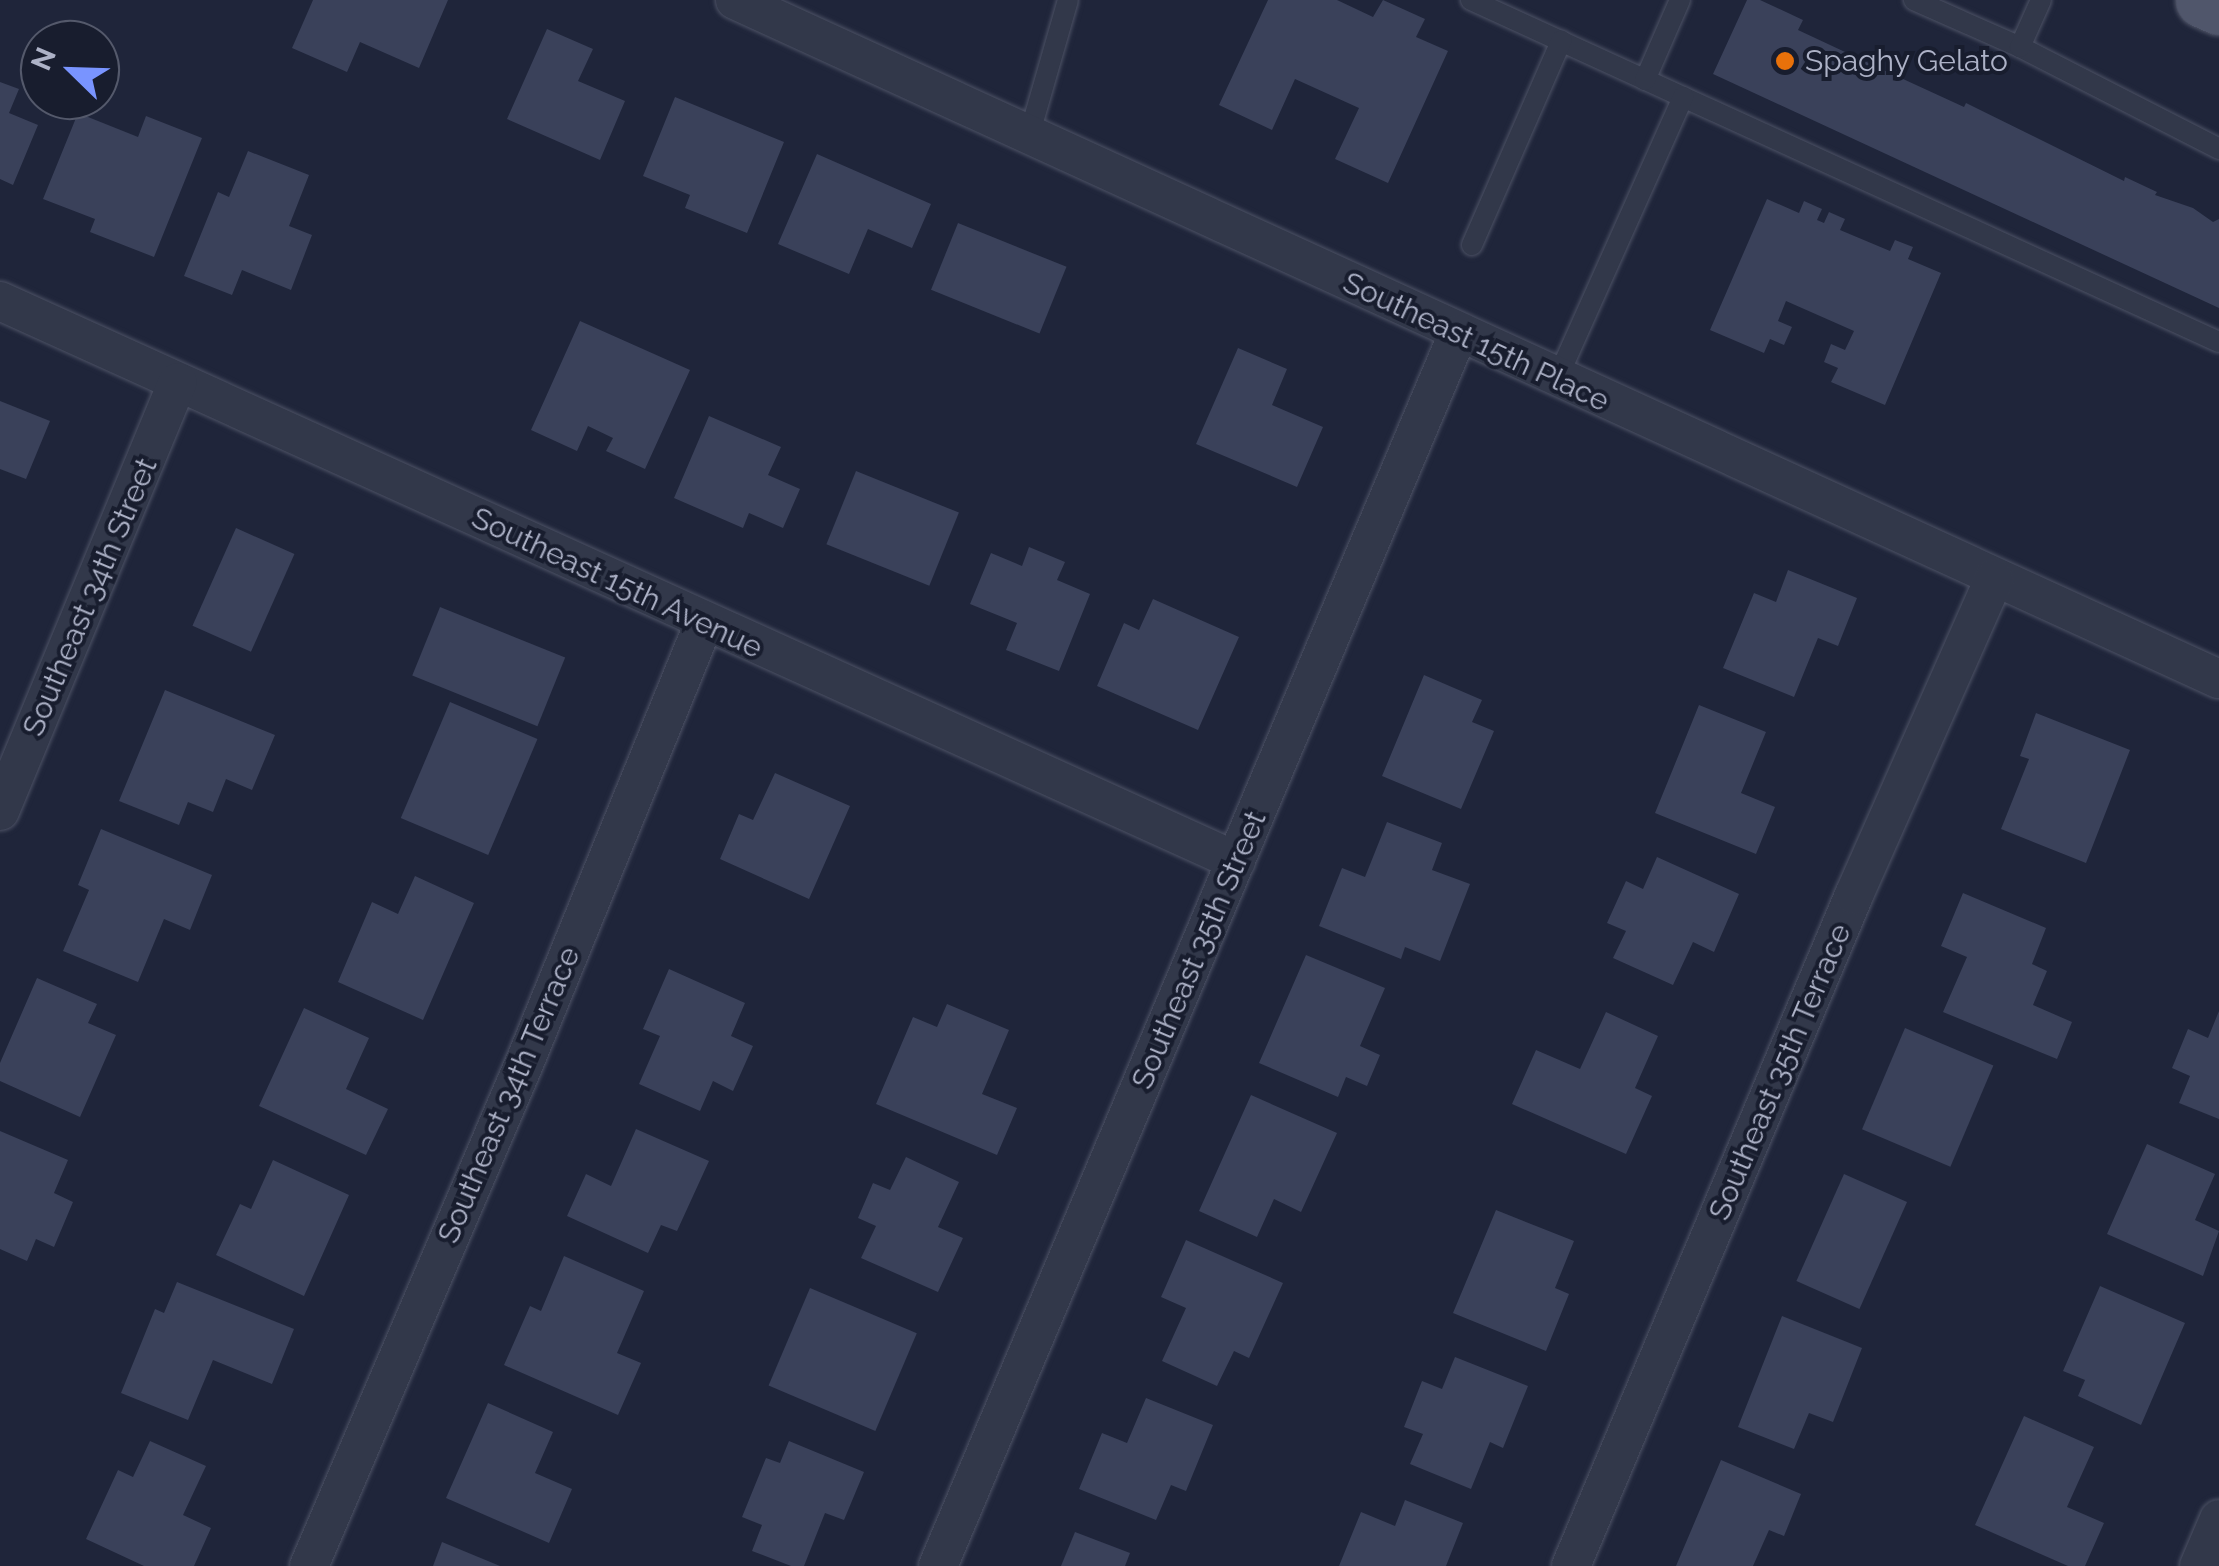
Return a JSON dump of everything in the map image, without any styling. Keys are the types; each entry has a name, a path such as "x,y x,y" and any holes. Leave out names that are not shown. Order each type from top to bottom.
{"main road":[{"path":"2203,0 2219,7"}],"street":[{"name":"Southeast 15th Place","path":"736,0 1994,580 2219,679"},
{"name":"Southeast 15th Avenue","path":"0,301 1236,861"},
{"name":"Southeast 35th Street","path":"938,1566 1458,334"},
{"name":"Southeast 34th Street","path":"0,811 178,382"},
{"name":"Southeast 35th Terrace","path":"1570,1566 1854,895 1994,580"},
{"name":"Southeast 34th Terrace","path":"309,1566 516,1082 704,622"},
{"path":"2199,1566 2219,1519"}],"lane":[{"path":"1030,136 1068,0"},
{"path":"1471,0 2219,342"},
{"path":"1645,80 1680,0"},
{"path":"1914,0 2020,47 2219,150"},
{"path":"2020,47 2041,0"},
{"path":"1472,245 1562,42"},
{"path":"1557,379 1683,97"}],"building":[{"path":"313,0 448,0 419,68 360,42 347,72 292,48"},
{"path":"1268,0 1337,0 1373,17 1383,0 1425,19 1416,37 1448,51 1388,183 1335,159 1359,108 1295,79 1272,130 1219,105"},
{"path":"1747,0 1760,0 1803,20 1798,30 1890,73 1964,107 1966,103 2124,181 2125,177 2157,192 2155,195 2193,208 2213,222 2219,219 2219,308 1713,74"},
{"path":"547,29 593,49 578,81 625,101 600,160 507,119"},
{"path":"0,82 19,89 9,113 38,125 13,185 0,179"},
{"path":"675,97 784,142 747,233 685,208 690,195 643,176"},
{"path":"146,116 202,138 154,257 90,232 95,219 43,199 75,120 96,120 138,137"},
{"path":"248,151 309,175 289,226 312,235 291,290 242,270 232,295 184,276 218,192 229,197"},
{"path":"817,154 931,204 912,248 868,229 849,274 778,244"},
{"path":"1767,199 1799,213 1804,201 1822,209 1817,220 1824,223 1829,212 1845,219 1840,230 1890,251 1895,240 1913,247 1908,259 1941,273 1885,405 1831,382 1838,368 1824,362 1831,344 1845,350 1854,331 1786,301 1778,321 1792,327 1784,345 1770,339 1764,353 1710,330"},
{"path":"958,223 1066,267 1040,334 931,290"},
{"path":"580,321 690,370 645,469 606,451 613,438 588,426 577,451 531,430"},
{"path":"1238,348 1287,369 1272,405 1323,427 1297,487 1196,444"},
{"path":"0,401 50,421 26,479 0,469"},
{"path":"709,416 781,447 768,475 800,489 783,528 749,513 743,528 674,498"},
{"path":"856,471 959,513 929,586 826,544"},
{"path":"236,528 294,554 251,652 192,626"},
{"path":"1029,547 1065,562 1057,580 1090,594 1059,671 1006,650 1017,623 970,604 991,553 1022,566"},
{"path":"1788,570 1857,598 1838,646 1818,638 1794,697 1723,668 1754,593 1776,602"},
{"path":"1153,599 1239,637 1198,730 1097,686 1124,623 1139,630"},
{"path":"440,607 565,658 537,726 412,676"},
{"path":"1424,675 1482,700 1472,722 1494,731 1461,809 1382,776"},
{"path":"165,690 275,735 252,790 226,779 213,812 188,802 179,825 119,801"},
{"path":"450,702 537,739 488,855 401,818"},
{"path":"1699,705 1766,732 1741,793 1775,807 1756,854 1655,813"},
{"path":"2036,713 2130,750 2086,863 2001,829 2029,759 2020,756"},
{"path":"775,773 850,806 809,899 720,859 739,814 753,820"},
{"path":"1387,822 1442,843 1432,870 1470,884 1440,961 1405,947 1401,959 1319,926 1342,868 1365,877"},
{"path":"101,829 212,875 190,930 164,919 138,982 63,951 89,890 78,885"},
{"path":"1657,857 1739,894 1714,952 1693,942 1673,985 1613,958 1626,931 1607,923 1626,881 1643,889"},
{"path":"415,876 474,903 423,1020 338,982 372,902 398,914"},
{"path":"1963,893 2046,928 2032,964 2047,971 2033,1005 2072,1022 2057,1059 1943,1012 1967,957 1941,946"},
{"path":"1306,955 1385,988 1360,1046 1380,1055 1367,1086 1346,1077 1338,1097 1259,1063"},
{"path":"669,969 745,1003 731,1036 753,1046 733,1091 713,1081 700,1111 639,1084 660,1036 643,1029"},
{"path":"37,978 97,1004 88,1023 116,1035 80,1117 0,1081 0,1063"},
{"path":"947,1004 1009,1030 982,1094 1017,1108 997,1155 876,1104 913,1017 937,1027"},
{"path":"304,1008 369,1038 346,1089 388,1109 366,1155 259,1106"},
{"path":"2219,1011 2219,1119 2179,1103 2190,1076 2172,1068 2188,1029 2208,1038"},
{"path":"1606,1012 1658,1036 1635,1088 1652,1096 1626,1154 1512,1104 1536,1050 1580,1069"},
{"path":"1905,1028 1993,1066 1950,1167 1862,1129"},
{"path":"1251,1095 1337,1133 1301,1212 1274,1199 1257,1237 1199,1211"},
{"path":"636,1129 709,1161 677,1231 661,1225 648,1253 567,1216 586,1174 611,1186"},
{"path":"0,1131 68,1160 54,1193 73,1202 54,1247 36,1239 27,1261 0,1249"},
{"path":"2147,1144 2215,1174 2195,1220 2219,1231 2203,1276 2107,1234"},
{"path":"906,1157 959,1182 938,1227 963,1238 938,1292 861,1258 876,1226 858,1218 873,1183 890,1190"},
{"path":"273,1160 349,1195 304,1296 216,1255 240,1204 251,1209"},
{"path":"1844,1174 1907,1202 1859,1309 1796,1281"},
{"path":"1496,1210 1574,1241 1555,1288 1569,1294 1546,1351 1453,1313"},
{"path":"1186,1240 1283,1283 1249,1358 1234,1351 1217,1386 1162,1361 1186,1308 1161,1297"},
{"path":"564,1256 644,1291 617,1353 641,1363 618,1415 504,1365 530,1306 541,1311"},
{"path":"177,1282 294,1329 272,1384 213,1360 188,1420 121,1393 155,1309 164,1313"},
{"path":"2100,1286 2185,1323 2141,1425 2078,1396 2085,1380 2063,1371"},
{"path":"810,1288 917,1333 875,1431 769,1386"},
{"path":"1782,1316 1862,1348 1833,1422 1809,1413 1794,1449 1738,1427"},
{"path":"1455,1357 1528,1386 1503,1448 1490,1442 1471,1489 1410,1464 1423,1434 1404,1427 1422,1381 1442,1389"},
{"path":"1146,1398 1213,1425 1186,1491 1171,1485 1156,1520 1079,1489 1102,1433 1127,1443"},
{"path":"488,1403 553,1432 535,1473 572,1489 549,1543 446,1498"},
{"path":"2024,1416 2094,1447 2067,1507 2104,1523 2085,1566 2068,1566 1975,1525"},
{"path":"150,1441 206,1466 183,1515 211,1528 194,1566 144,1566 86,1539 118,1470 133,1477"},
{"path":"789,1441 864,1472 844,1520 825,1513 804,1566 791,1566 752,1551 762,1525 742,1517 766,1458 780,1463"},
{"path":"1721,1460 1801,1494 1784,1536 1769,1530 1753,1566 1676,1566"},
{"path":"1405,1500 1463,1523 1446,1566 1339,1566 1361,1512 1395,1526"},
{"path":"1075,1532 1130,1553 1125,1566 1061,1566"},
{"path":"442,1542 500,1566 433,1566"}],"place":[{"name":"Spaghy Gelato","path":"1785,61"}]}
